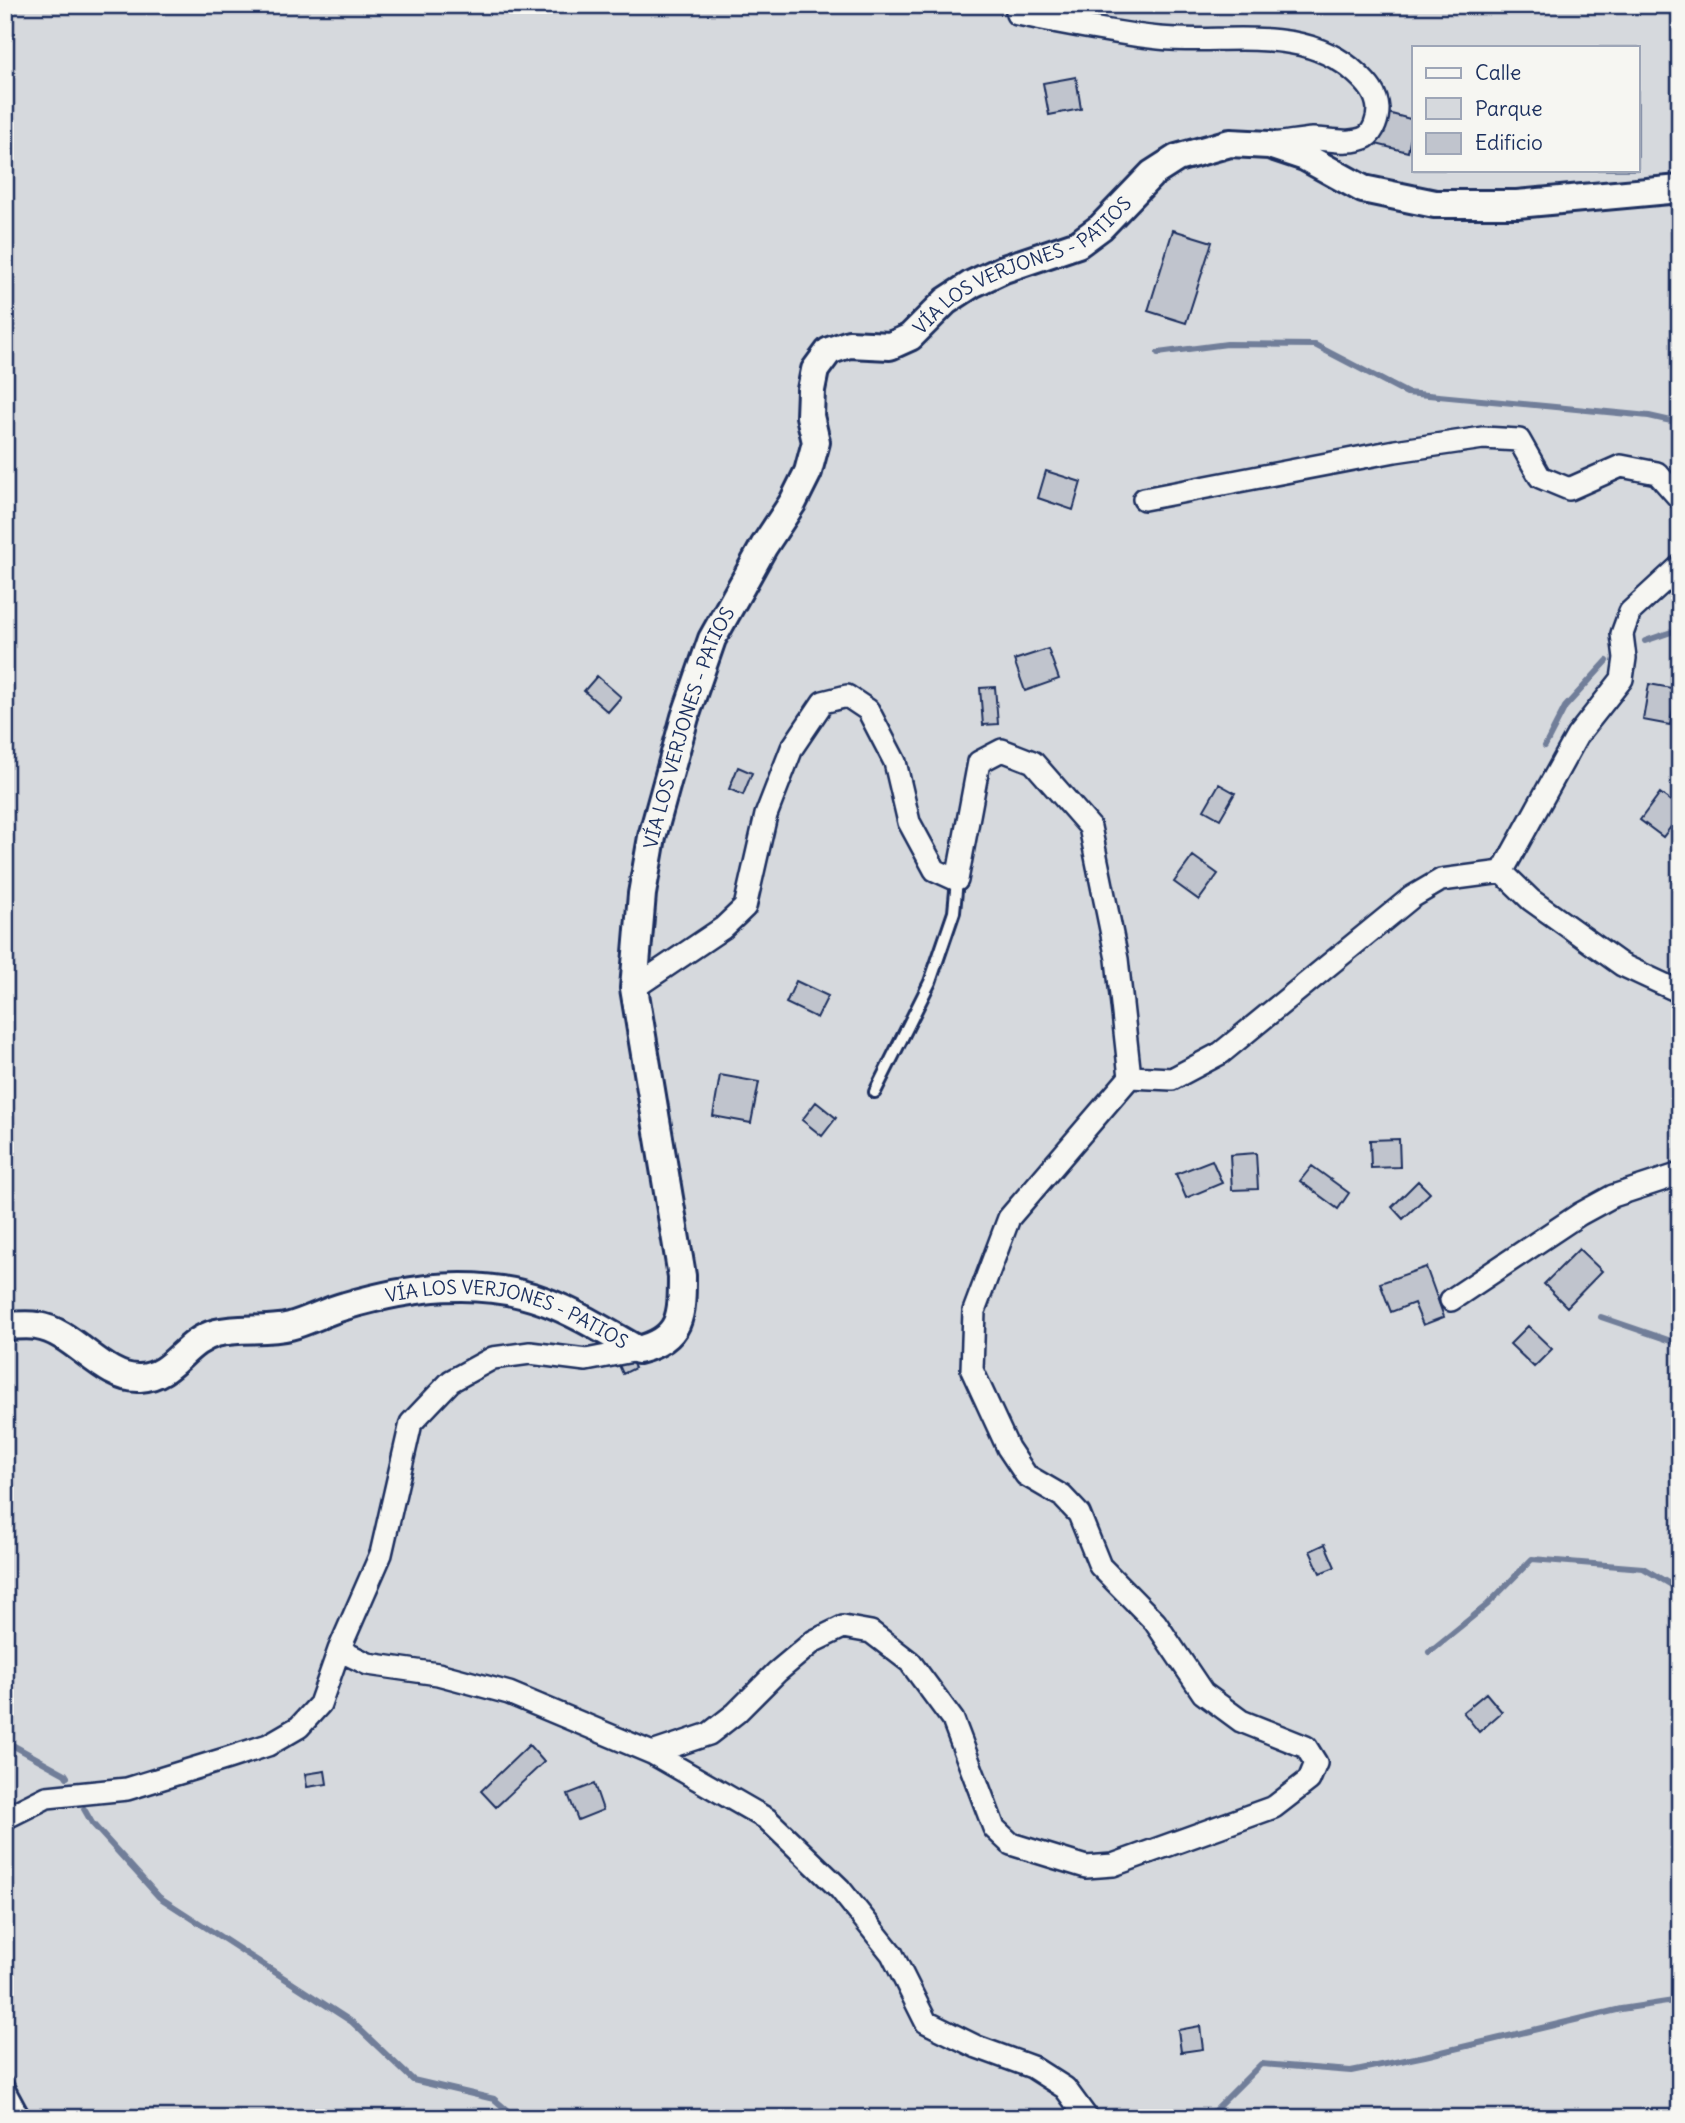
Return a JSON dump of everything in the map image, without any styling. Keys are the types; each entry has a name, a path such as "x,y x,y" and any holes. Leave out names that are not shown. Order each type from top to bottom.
{"street":[{"path":"1017,14 1104,31 1161,38 1286,41 1318,49 1341,60 1364,80 1375,94 1378,110 1376,125 1366,137 1350,141 1311,139 1269,145"},
{"name":"VÍA LOS VERJONES - PATIOS","path":"5,1326 38,1326 62,1336 118,1374 139,1378 159,1374 174,1364 186,1349 201,1338 220,1332 289,1326 343,1306 390,1294 440,1286 485,1287 546,1301 639,1350 654,1346 674,1329 682,1313 682,1276 634,988 642,894 652,837 685,717 712,639 808,472 816,442 810,416 811,390 815,370 829,351 849,344 890,346 910,337 946,301 972,284 1004,269 1078,244 1101,227 1152,174 1177,158 1230,143 1269,145 1305,157 1363,189 1435,204 1517,204 1680,189"},
{"path":"1144,499 1395,451 1483,438 1520,440 1540,477 1569,489 1621,466 1657,473 1680,499"},
{"path":"1502,872 1577,736 1622,679 1625,658 1622,635 1630,612 1680,566"},
{"path":"634,988 723,928 746,907 766,815 792,748 823,702 847,696 868,710 895,762 909,822 935,870 957,880 979,762 1002,750 1033,762 1090,827 1117,959 1130,1077 1009,1219 974,1311 972,1370 1008,1448 1026,1475 1062,1496 1079,1514 1100,1566 1155,1622 1203,1693 1241,1721 1306,1747 1316,1763 1308,1780 1274,1807 1113,1865 1086,1867 1011,1844 994,1828 953,1720 909,1662 871,1632 843,1628 814,1641 777,1672 736,1713 709,1734 652,1753"},
{"path":"1502,872 1531,900 1622,965 1680,992"},
{"path":"1130,1077 1172,1079 1221,1054 1412,897 1441,880 1502,872"},
{"path":"1451,1300 1580,1214 1613,1196 1680,1174"},
{"path":"5,1818 47,1797 127,1789 268,1745 299,1727 320,1704 339,1650 381,1554 411,1423 451,1381 493,1358 530,1353 586,1360 639,1350"},
{"path":"339,1650 368,1664 438,1674 509,1693 652,1753 766,1819 840,1889 892,1954 926,2022 977,2047 1032,2067 1065,2088 1087,2118"}],"lane":[{"path":"875,1092 930,982 954,912 957,880"},
{"path":"5,2081 25,2118"}],"green space":[{"path":"5,5 1680,5 1680,2118 5,2118"}],"building":[{"path":"1076,77 1081,109 1049,115 1043,83"},
{"path":"1380,111 1412,119 1408,152 1372,143"},
{"path":"1173,230 1212,242 1186,323 1148,311"},
{"path":"1046,471 1081,482 1073,510 1038,498"},
{"path":"1048,649 1059,679 1025,691 1014,660"},
{"path":"597,676 621,697 608,712 584,691"},
{"path":"1649,684 1677,689 1670,725 1643,720"},
{"path":"995,687 998,724 983,725 980,688"},
{"path":"738,767 752,773 743,795 729,789"},
{"path":"1219,784 1235,793 1220,819 1204,810"},
{"path":"1660,793 1680,808 1680,815 1663,837 1640,820"},
{"path":"1193,856 1218,874 1199,900 1174,882"},
{"path":"796,981 828,996 817,1018 786,1003"},
{"path":"720,1075 759,1082 751,1123 713,1116"},
{"path":"816,1102 836,1118 822,1136 802,1120"},
{"path":"1399,1139 1400,1167 1371,1168 1370,1140"},
{"path":"1256,1153 1258,1189 1232,1190 1230,1155"},
{"path":"1212,1160 1222,1183 1186,1198 1176,1174"},
{"path":"1312,1166 1349,1193 1338,1209 1300,1181"},
{"path":"1418,1181 1430,1193 1403,1219 1392,1207"},
{"path":"1579,1249 1602,1271 1567,1307 1544,1284"},
{"path":"1426,1267 1444,1317 1423,1325 1414,1303 1391,1312 1380,1283"},
{"path":"1528,1326 1552,1349 1534,1367 1510,1344"},
{"path":"630,1358 635,1368 623,1374 618,1363"},
{"path":"1325,1544 1335,1567 1320,1573 1310,1551"},
{"path":"1486,1693 1502,1712 1479,1732 1463,1712"},
{"path":"529,1745 544,1762 496,1807 481,1791"},
{"path":"325,1771 327,1784 307,1787 305,1774"},
{"path":"594,1784 603,1810 578,1820 568,1794"},
{"path":"1200,2026 1203,2049 1181,2052 1178,2030"}],"waterway":[{"path":"1158,353 1227,344 1315,345 1407,393 1649,416 1680,423"},
{"path":"1645,641 1680,629"},
{"path":"1545,746 1565,707 1607,661"},
{"path":"1601,1317 1680,1344"},
{"path":"1429,1652 1487,1605 1532,1559 1643,1568 1680,1590"},
{"path":"5,1741 67,1777"},
{"path":"84,1809 92,1823 159,1897 352,2022 413,2080 494,2099 516,2118"},
{"path":"1207,2118 1261,2064 1351,2071 1621,2009 1680,2000"}]}
